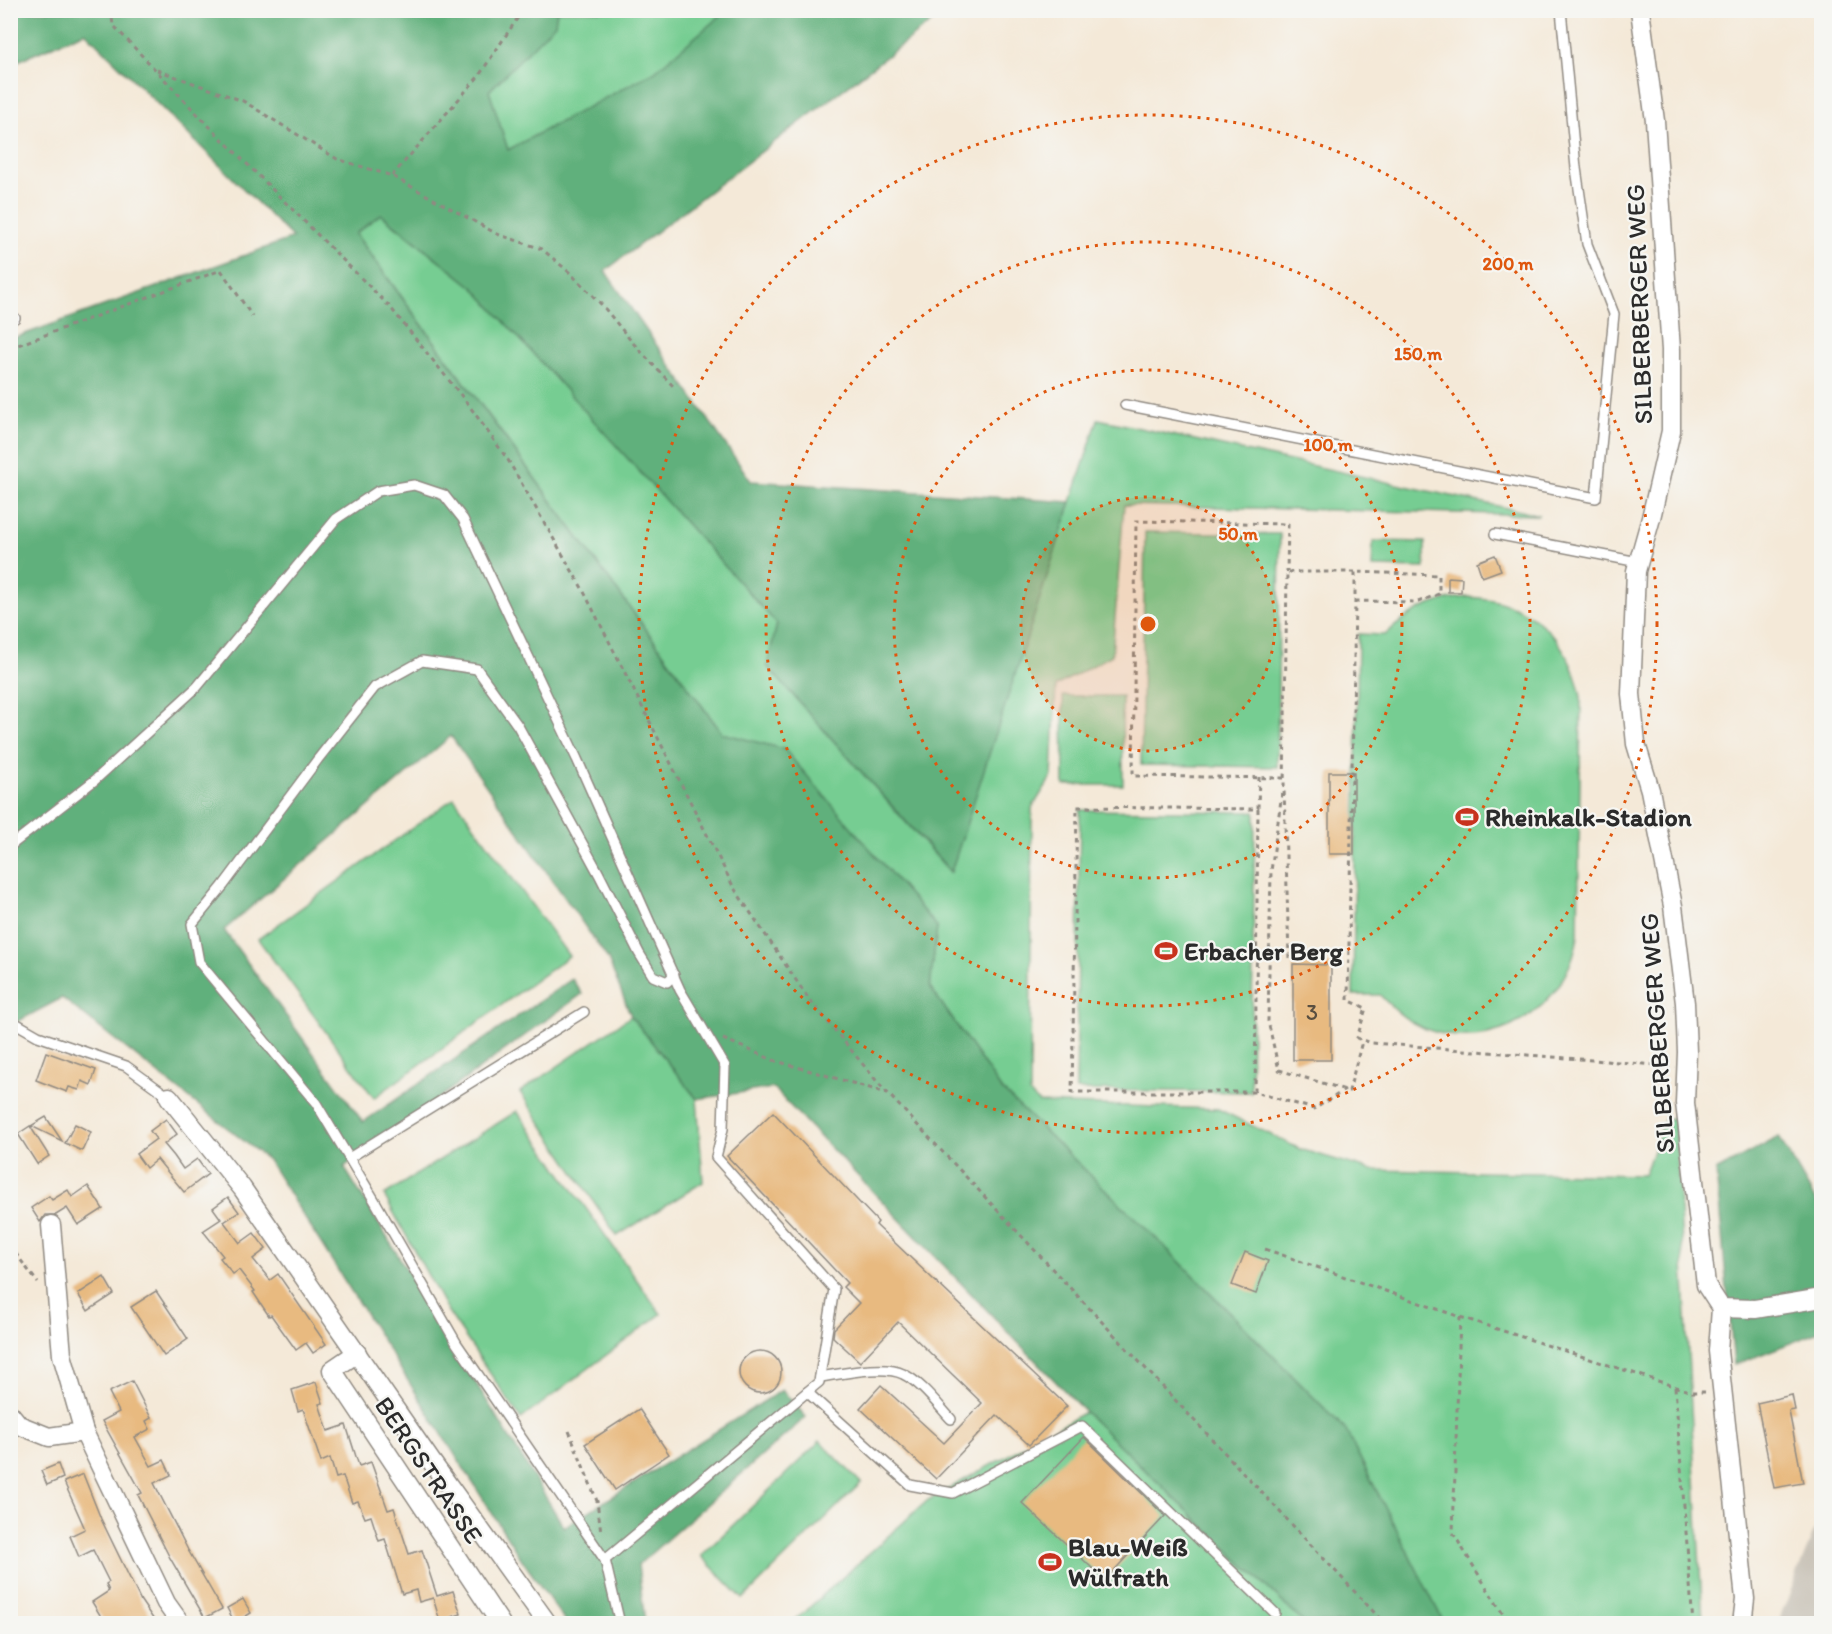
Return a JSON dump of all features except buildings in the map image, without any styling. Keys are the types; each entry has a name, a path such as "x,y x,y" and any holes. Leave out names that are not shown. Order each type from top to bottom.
{"street":[{"name":"SILBERBERGER WEG","path":"1640,10 1656,132 1671,350 1671,431 1654,507 1636,571 1631,694 1636,744 1658,825 1673,906 1685,1003 1685,1103 1701,1255 1706,1286 1721,1308"},
{"name":"BERGSTRASSE","path":"169,1097 242,1188 548,1623"},
{"path":"51,1225 56,1309 62,1355 84,1432 166,1603 181,1623"},
{"path":"1742,1623 1745,1599 1718,1351 1721,1308 1755,1309 1821,1298"},
{"name":"BERGSTRASSE","path":"357,1353 332,1370 501,1623"},
{"path":"10,1414 19,1425 49,1437 84,1432"}],"lane":[{"path":"1125,405 1596,498 1614,314 1587,244 1576,168 1561,10"},
{"path":"10,846 95,780 197,687 336,519 378,491 414,485 444,495 463,519 577,759 680,990 725,1066 723,1129 716,1157 834,1289 819,1382 605,1560"},
{"path":"1495,534 1638,562"},
{"path":"620,1623 605,1560 458,1344 316,1103 199,962 192,924 224,886 375,687 422,662 477,669 518,726 653,976 667,982 674,975"},
{"path":"349,1158 584,1012"},
{"path":"10,1020 38,1036 126,1066 169,1097"},
{"path":"820,1377 868,1371 896,1371 912,1380 951,1419"},
{"path":"807,1392 910,1485 953,1493 1082,1426 1275,1613"}],"path":[{"path":"111,10 112,25 390,307 468,404 508,460 582,588 734,888 808,998 889,1094 1385,1623"},
{"path":"392,176 478,77 523,10"},
{"path":"155,69 243,101 337,159 392,176 497,234 542,249 602,305 632,342 673,386"},
{"path":"10,348 221,270 252,316"},
{"path":"1284,777 1133,776 1136,521 1288,524 1284,783 1289,958"},
{"path":"1287,572 1439,575 1439,594 1418,602 1355,601"},
{"path":"1258,809 1077,807 1072,1092 1255,1092 1314,1109 1346,1090 1349,1091 1361,1045 1357,1038 1366,1008 1348,1000 1355,572"},
{"path":"1255,1092 1259,777"},
{"path":"1284,783 1271,871 1268,1022 1279,1070 1346,1090"},
{"path":"704,1030 773,1060 889,1094"},
{"path":"1359,1039 1372,1043 1686,1067"},
{"path":"10,1246 56,1309"},
{"path":"1265,1249 1460,1317 1675,1387 1692,1392 1722,1391"},
{"path":"1460,1317 1453,1533 1509,1623"},
{"path":"1675,1387 1694,1623"},
{"path":"569,1431 597,1501 605,1560"}],"shaded area":[{"path":"1821,1513 1821,1623 1778,1623"}],"green space":[{"path":"403,10 409,13 412,10 557,11 555,24 489,91 508,150 654,72 726,11 946,11 605,271 751,481 1071,502 951,872 767,666 777,624 474,288 381,214 355,234 722,733 784,749 937,927 930,987 1001,1089 1166,1248 1345,1429 1444,1623 1304,1623 1085,1412 773,1088 697,1099 631,1016 608,959 451,736 224,930 363,1122 572,979 582,994 344,1167 564,1527 782,1390 806,1417 638,1565 645,1622 653,1623 566,1623 516,1551 268,1160 62,998 11,1025 11,339 293,238 85,32 11,64 11,11"},
{"path":"557,11 726,11 654,72 508,150 489,91 554,24"},
{"path":"380,214 474,288 777,624 767,666 950,872 1098,419 1539,515 1124,505 1112,655 1056,686 1052,776 1032,808 1030,1094 1039,1103 1218,1109 1300,1149 1371,1170 1644,1175 1665,1119 1675,1118 1703,1623 1444,1623 1345,1429 1166,1248 1001,1089 930,987 937,927 784,750 722,733 355,233"},
{"path":"1145,532 1280,534 1277,767 1141,765"},
{"path":"1373,541 1425,542 1425,568 1372,567"},
{"name":"Rheinkalk-Stadion","path":"1468,597 1511,606 1528,614 1544,626 1557,640 1567,657 1581,697 1578,937 1571,963 1559,986 1542,1005 1523,1020 1500,1030 1475,1036 1450,1035 1423,1028 1400,1014 1380,995 1353,995 1358,634 1385,635 1404,619 1423,608 1444,600"},
{"path":"1063,696 1122,696 1123,785 1064,785"},
{"path":"454,798 569,956 374,1098 258,939"},
{"name":"Erbacher Berg","path":"1080,810 1255,812 1251,1092 1076,1090"},
{"path":"631,1016 697,1099 703,1182 617,1236 520,1092"},
{"path":"517,1111 661,1314 521,1419 447,1310 384,1195"},
{"path":"1779,1137 1821,1210 1821,1331 1734,1365 1716,1171"},
{"name":"Blau-Weiß Wülfrath","path":"1085,1412 1304,1623 791,1624 928,1500"},
{"path":"820,1441 861,1483 743,1599 701,1556"}],"place":[{"name":"Rheinkalk-Stadion","path":"1467,817"},
{"name":"Erbacher Berg","path":"1166,951"},
{"name":"Blau-Weiß Wülfrath","path":"1050,1562"}]}
